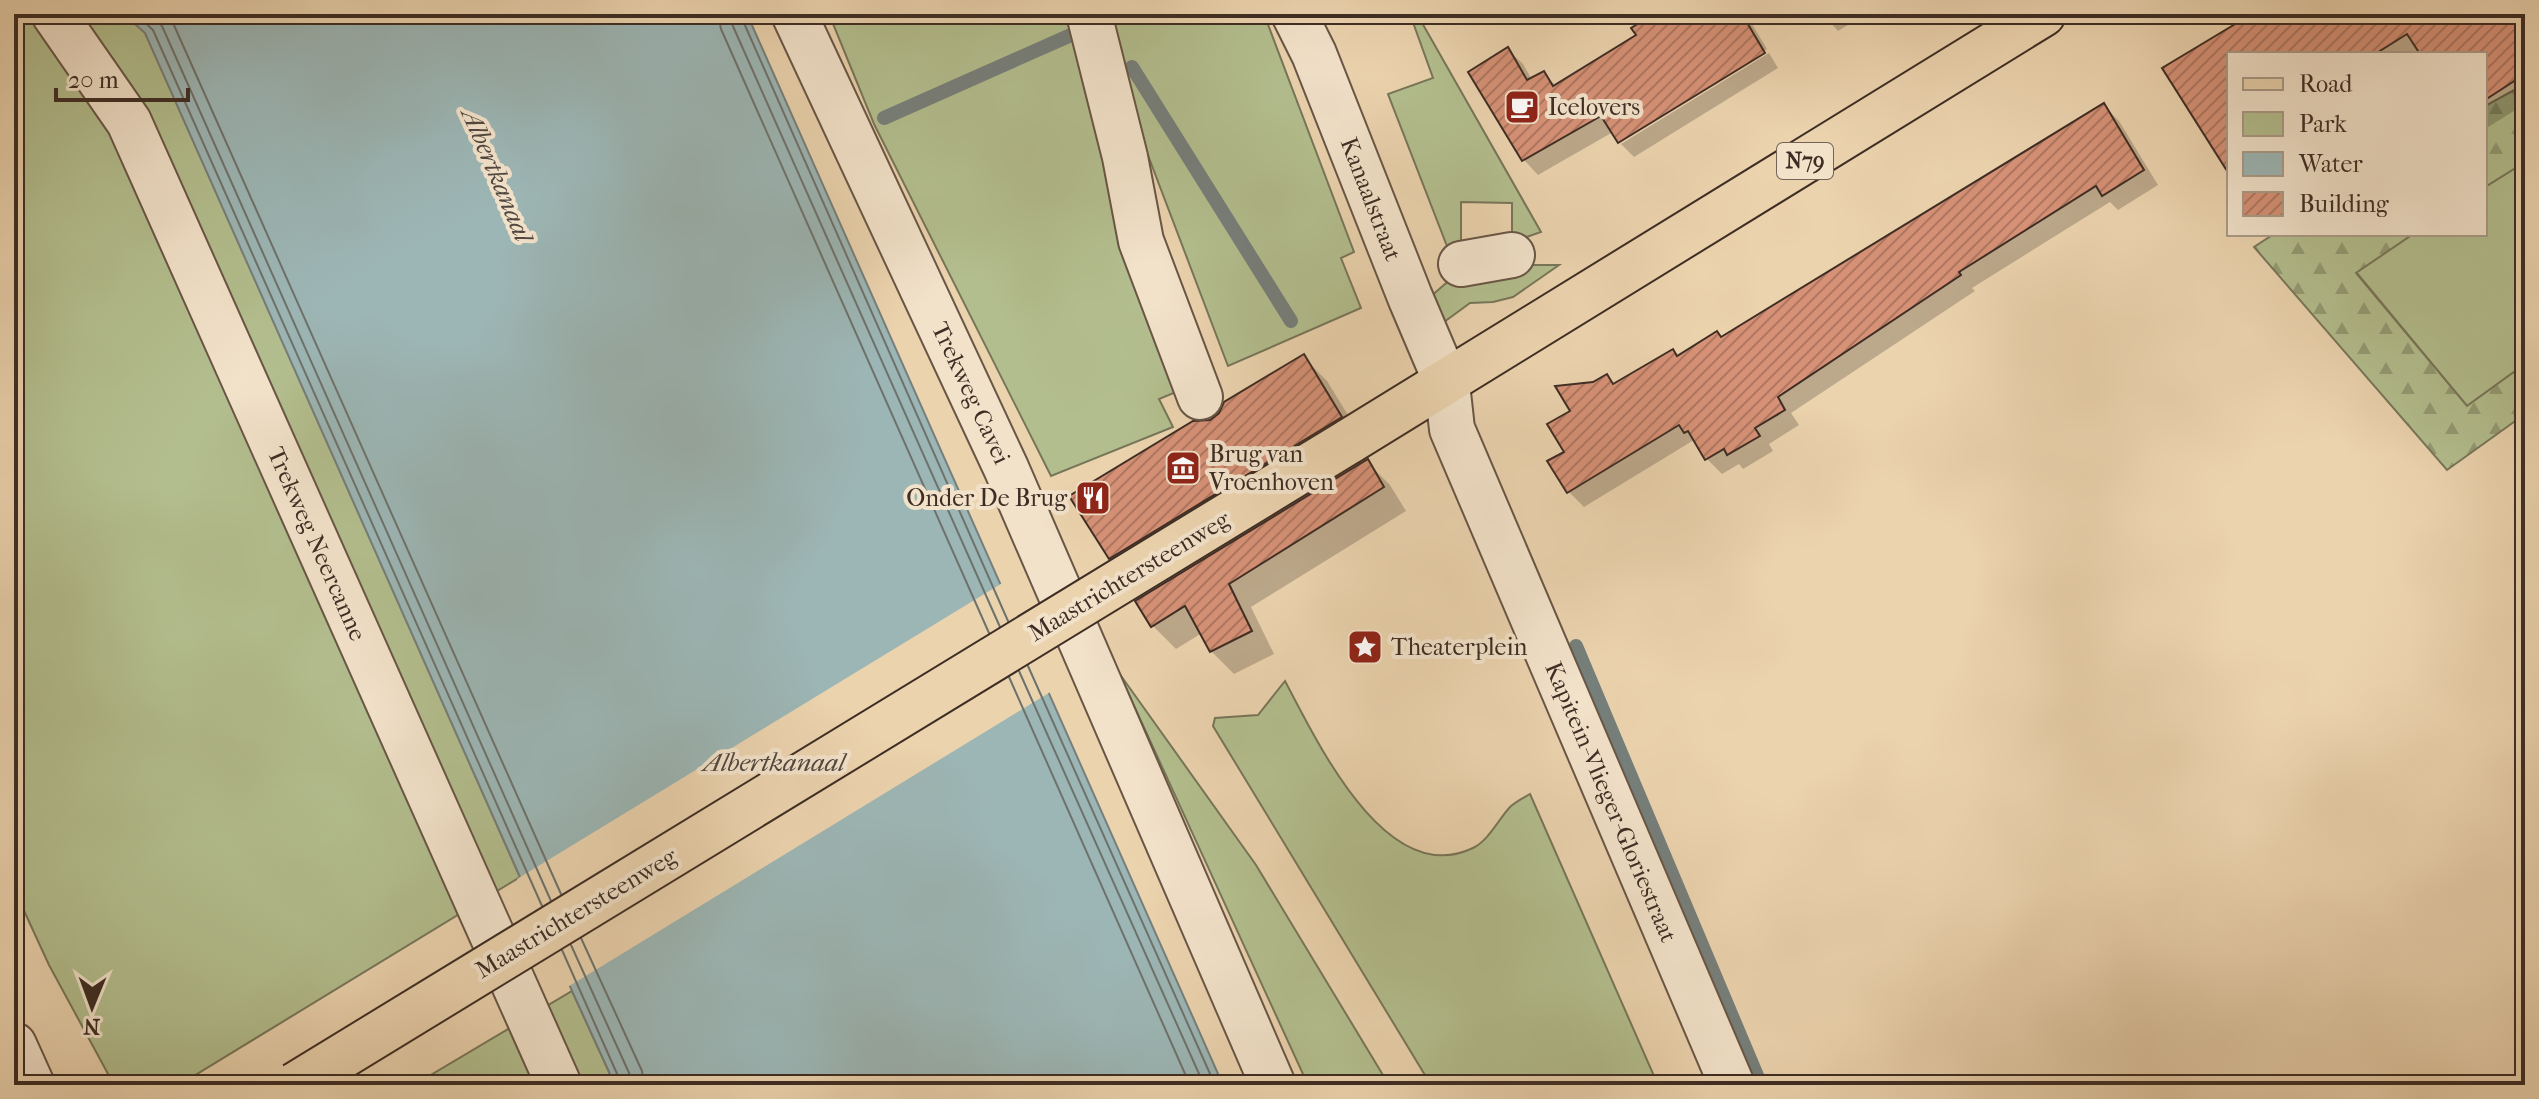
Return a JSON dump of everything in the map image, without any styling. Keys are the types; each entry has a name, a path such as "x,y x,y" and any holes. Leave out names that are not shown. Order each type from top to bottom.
{"main road":[{"name":"Maastrichtersteenweg","path":"295,1085 1447,384 1566,306 2043,14"}],"street":[{"name":"Trekweg Neercanne","path":"54,14 129,122 559,1085"},
{"name":"Trekweg Cavei","path":"794,14 1006,468 1273,1085"},
{"path":"1089,14 1125,157 1141,241 1200,397"},
{"name":"Kanaalstraat","path":"1294,14 1314,54 1447,384"},
{"path":"1461,264 1512,255"},
{"name":"Kapitein-Vlieger-Gloriestraat","path":"1447,384 1452,429 1732,1085"},
{"path":"14,1045 32,1085"}],"green space":[{"path":"14,14 124,14 145,32 520,877 179,1085 114,1085 49,965 14,889"},
{"path":"829,14 1072,14 1181,390 1159,399 1173,427 1051,476 874,124"},
{"path":"1101,14 1264,14 1354,252 1341,258 1361,308 1228,366 1105,42"},
{"path":"1410,14 1417,14 1541,232 1512,242 1512,203 1461,202 1461,253 1452,259 1388,94 1433,78"},
{"path":"2525,84 2525,162 2487,186 2487,105"},
{"path":"2525,162 2525,364 2467,406 2356,272 2410,236 2487,236 2487,186"},
{"path":"2271,236 2410,236 2356,273 2467,406 2525,364 2525,414 2447,470 2254,247"},
{"path":"1512,265 1559,265 1513,297 1470,303 1444,322 1421,305 1461,270 1462,279 1512,278"},
{"path":"1119,673 1256,865 1389,1085 1308,1085"},
{"path":"1285,681 1316,738 1358,803 1384,829 1411,848 1441,855 1473,848 1489,835 1510,807 1530,794 1658,1085 1431,1085 1213,726 1215,718 1258,715"},
{"path":"572,991 615,1085 414,1085"}],"water":[{"name":"Albertkanaal","path":"124,14 747,14 1223,1085 615,1085 145,33"}],"pier":[{"path":"1004,582 1052,691 566,988 517,879"}],"building":[{"path":"1654,14 1742,14 1765,53 1618,143 1601,116 1522,161 1468,72 1508,47 1527,80 1544,71 1553,86 1636,35 1631,28"},
{"path":"2252,14 2525,14 2525,74 2487,99 2487,52 2419,52 2407,34 2378,52 2227,52 2227,171 2162,68"},
{"path":"2104,103 2144,170 2102,196 2096,186 1959,272 1961,275 1778,397 1785,410 1755,428 1760,436 1727,455 1724,449 1705,460 1688,431 1684,433 1679,425 1567,493 1547,461 1564,452 1547,424 1570,411 1555,386 1593,382 1607,374 1613,384 1673,349 1677,356 1717,331 1721,337"},
{"path":"1304,354 1342,417 1109,559 1069,496 1193,421 1210,420 1219,413 1224,402"},
{"path":"1368,459 1384,487 1229,584 1252,631 1210,652 1185,606 1151,627 1135,601"}],"waterway":[{"path":"884,118 1071,35"},
{"path":"1132,67 1291,321"},
{"path":"1576,646 1761,1085"}],"place":[{"name":"Icelovers","path":"1522,107"},
{"name":"Brug van Vroenhoven","path":"1183,468"},
{"name":"Onder De Brug","path":"1093,498"},
{"name":"Theaterplein","path":"1365,647"}]}
